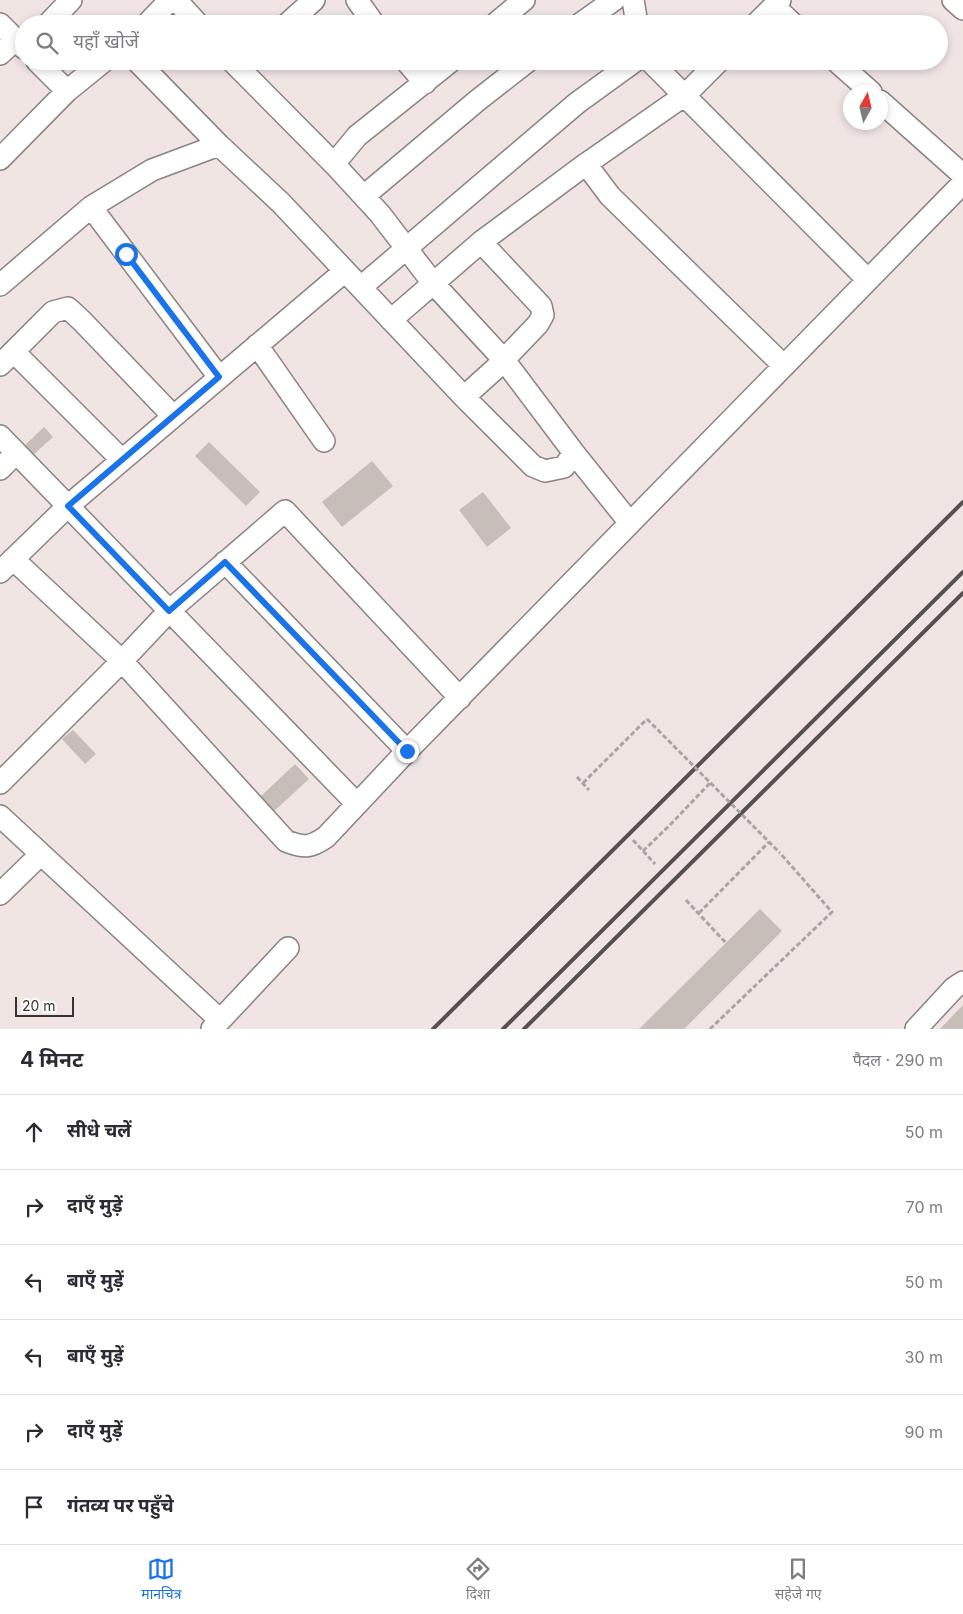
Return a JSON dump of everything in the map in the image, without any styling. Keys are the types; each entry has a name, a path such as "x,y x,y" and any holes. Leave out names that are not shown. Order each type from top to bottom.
{"street":[{"path":"57,15 71,0"},
{"path":"156,15 170,0"},
{"path":"176,0 190,15"},
{"path":"297,15 314,0"},
{"path":"357,0 368,15"},
{"path":"506,15 524,0"},
{"path":"593,15 614,0"},
{"path":"633,0 636,15"},
{"path":"953,0 963,9"},
{"path":"765,15 777,3 786,15"},
{"path":"0,24 15,40"},
{"path":"0,54 15,46"},
{"path":"46,70 66,91"},
{"path":"0,159 66,91 93,70"},
{"path":"146,70 219,145 281,203 533,466 545,471 564,467 574,453"},
{"path":"245,70 364,196 433,283 504,360 630,523"},
{"path":"414,70 425,83"},
{"path":"334,164 357,136 440,70"},
{"path":"364,196 516,70"},
{"path":"360,287 577,103 623,70"},
{"path":"659,70 868,280"},
{"path":"392,320 481,242 586,164 685,95 710,70"},
{"path":"846,70 863,85"},
{"path":"888,108 963,174"},
{"path":"0,285 91,207 152,170 219,145"},
{"path":"586,164 610,196 784,366"},
{"path":"345,271 68,506 6,566 122,661 286,841 298,846 313,846 326,837 356,803 963,183"},
{"path":"91,207 219,377"},
{"path":"464,396 504,360 538,324 543,314 542,306 481,242"},
{"path":"122,460 7,358 53,312 68,308 82,320 173,416"},
{"path":"257,345 324,441"},
{"path":"0,436 356,803"},
{"path":"0,468 16,453"},
{"path":"0,783 122,661 169,611 285,511 460,698"},
{"path":"225,562 407,751"},
{"path":"0,816 216,1025 288,948"},
{"path":"0,894 41,854"},
{"path":"916,1029 954,988 963,982"}],"path":[{"path":"583,783 647,719 769,842 832,912 710,1029"},
{"path":"577,777 589,790"},
{"path":"643,851 710,783"},
{"path":"633,840 655,864"},
{"path":"699,913 769,842"},
{"path":"686,900 726,943"}],"building":[{"path":"44,427 53,437 32,456 23,447"},
{"path":"209,442 260,492 246,506 195,456"},
{"path":"372,461 393,486 342,527 322,502"},
{"path":"483,492 511,528 487,547 459,510"},
{"path":"73,730 96,754 85,764 62,739"},
{"path":"295,764 309,779 273,812 260,797"},
{"path":"760,909 782,931 684,1029 639,1029"},
{"path":"963,1005 963,1029 940,1029"}],"railway":[{"path":"433,1029 963,502"},
{"path":"503,1029 963,572"},
{"path":"524,1029 963,593"}],"route":[{"path":"126,254 219,377 68,506 169,611 225,562 407,751"}]}
